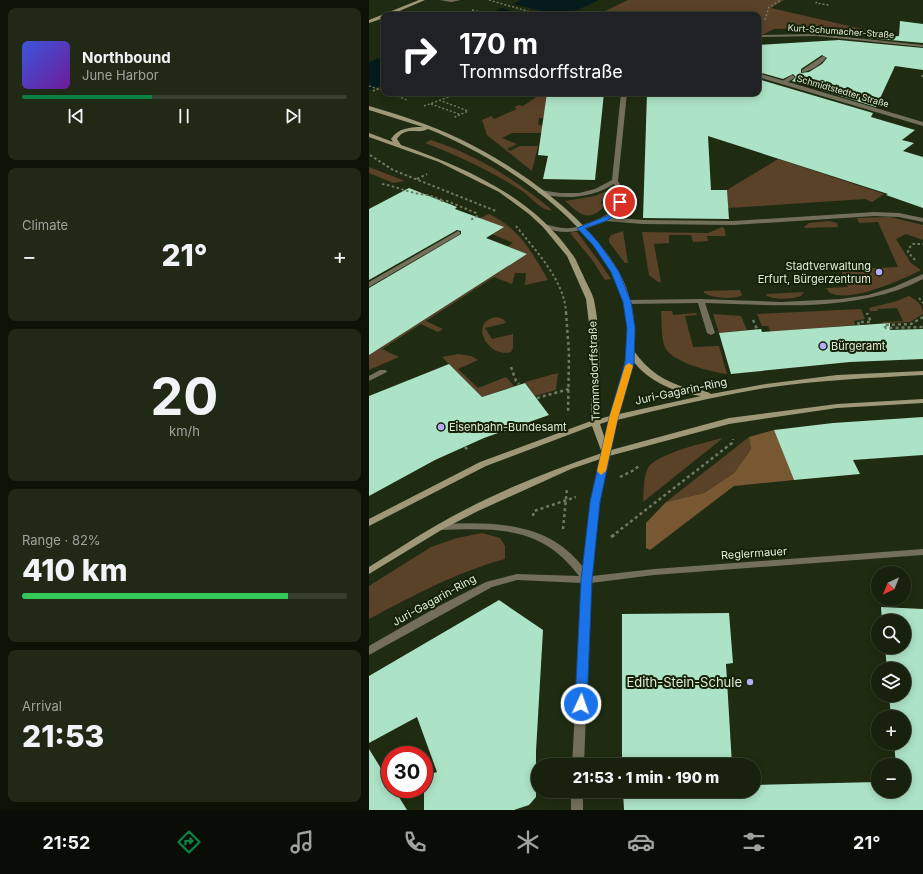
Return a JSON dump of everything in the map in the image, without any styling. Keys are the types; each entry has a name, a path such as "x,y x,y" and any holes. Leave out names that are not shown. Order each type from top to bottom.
{"street":[{"path":"394,12 423,0"},
{"path":"442,0 459,0"},
{"path":"369,22 381,18"},
{"name":"Kurt-Schumacher-Straße","path":"761,36 817,35 923,46"},
{"path":"804,70 821,61 823,58"},
{"name":"Schmidtstedter Straße","path":"761,76 923,124"},
{"path":"783,82 793,77"},
{"name":"Trommsdorffstraße","path":"545,226 564,230 580,228 605,219 615,212 620,202 621,190 615,181 624,96"},
{"name":"Trommsdorffstraße","path":"369,108 436,130 483,154 510,170 540,192 596,244 615,272 627,302 631,328 630,363 614,418 597,488 589,554 578,758"},
{"path":"399,146 394,139 401,132 420,128 436,130"},
{"name":"Trommsdorffstraße","path":"369,136 441,161 485,182 515,201 545,226 570,255 590,299 595,340 595,422 606,454"},
{"name":"Trommsdorffstraße","path":"540,192 562,196 584,194 602,190 615,181"},
{"path":"605,219 643,222 733,223 874,214 899,215 923,220"},
{"path":"369,285 458,233"},
{"path":"627,302 697,301 757,304 853,300 882,294 921,279"},
{"path":"697,301 711,333"},
{"path":"631,352 641,366 666,384 690,392 715,395"},
{"path":"369,379 383,372"},
{"name":"Juri-Gagarin-Ring","path":"369,523 483,464 595,422 715,395 807,380 923,373"},
{"path":"369,570 440,527 513,491 569,467 606,454 729,422 837,406 923,401"},
{"path":"440,527 484,525 514,529 542,538 561,551 580,570 587,580"},
{"name":"Reglermauer","path":"587,580 655,572 923,552"},
{"name":"Juri-Gagarin-Ring","path":"369,651 489,584 517,578 587,580"},
{"path":"574,809 576,798"}],"path":[{"path":"489,0 531,12"},
{"path":"769,7 781,0"},
{"path":"817,2 816,3 828,5 827,6"},
{"path":"369,86 381,90"},
{"path":"369,92 381,88"},
{"path":"424,106 454,96"},
{"path":"439,100 468,112 451,119"},
{"path":"431,103 459,114"},
{"path":"369,154 384,166 499,213"},
{"path":"382,184 396,186 420,194 427,194 442,201 460,206"},
{"path":"513,223 531,242 544,261 559,287 566,305 569,354 569,389 566,433"},
{"path":"917,262 908,252 909,248 913,244 923,244"},
{"path":"859,325 858,322 871,322 866,311"},
{"path":"923,317 911,324 885,325 886,328 923,327"},
{"path":"511,367 516,381 519,384"},
{"path":"537,398 569,389"},
{"path":"589,554 732,444 733,438"},
{"path":"561,551 569,467"}],"shaded area":[{"path":"628,0 784,0 771,8 871,31 818,28 774,29 761,36 761,12 603,12"},
{"path":"538,96 550,96 543,118 539,118 538,125 547,126 545,133 512,133 502,138 517,144 507,149 510,151 520,146 538,146 532,171 487,135 482,120 491,116 494,119 517,109 514,107 519,105 523,106"},
{"path":"431,140 465,153 495,169 524,188 552,210 544,209 522,191 487,170 425,143"},
{"path":"778,159 884,194 872,202 865,199 728,208 727,190"},
{"path":"369,167 405,181 393,183 369,173"},
{"path":"609,190 601,203 606,205 594,214 585,215 580,213 565,201 595,196"},
{"path":"489,214 509,226 517,234 524,242 548,280 525,285 526,273 515,273 512,284 494,277 426,321 443,329 438,332 421,324 382,349 399,357 369,370 369,346 377,350 527,254 508,246 513,243 492,234 480,218"},
{"path":"890,217 923,225 923,240 906,234 896,239 911,263 921,270 889,284 863,293 839,295 830,293 826,288 848,287 839,265 853,265 855,269 898,267 878,222 859,223 857,218"},
{"path":"829,221 837,223 838,227 804,227 809,223"},
{"path":"722,227 724,228 726,236 707,236 708,241 693,242 691,235 669,235 669,243 654,244 661,282 658,282 649,275 642,232 708,233"},
{"path":"623,231 628,263 625,263 609,242 611,235"},
{"path":"577,232 611,279 605,280 593,261 570,233"},
{"path":"740,290 742,295 735,298 718,297 704,293 704,291"},
{"path":"804,292 798,297 779,299 767,296 766,294"},
{"path":"909,296 921,305 923,311 923,314 910,322 882,322 903,321 897,308 877,309 878,311 870,311 869,308 897,301"},
{"path":"861,309 865,319 854,321 855,325 771,332 768,326 762,326 757,314"},
{"path":"661,311 672,311 673,315 696,313 697,315 685,316 693,347 719,346 727,374 691,365 673,356 667,351 663,341"},
{"path":"713,314 741,316 747,330 719,333"},
{"path":"497,317 503,319 506,323 485,328 492,339 513,334 513,348 511,352 503,353 495,350 484,339 482,332 483,325 488,320"},
{"path":"458,354 471,356 478,360 458,369 478,388 506,377 514,386 482,397 442,357"},
{"path":"558,373 556,390 535,396 525,382"},
{"path":"774,430 794,480 734,486 650,550 646,548 646,523 666,502 704,493 734,473 751,449 749,437"},
{"path":"749,437 751,449 734,473 704,493 666,502"},
{"path":"723,438 643,502 645,476 648,468 653,463 660,458 682,449"},
{"path":"482,533 500,538 505,546 505,559 469,571 418,593 369,619 369,586 431,547 457,538"}],"water":[{"path":"522,0 599,0 573,12 492,12"},
{"path":"381,57 381,86 369,90 369,62"}],"pier":[{"path":"510,3 544,12 515,12 499,7"}],"building":[{"path":"900,21 923,24 923,43 868,38 899,36"},
{"path":"839,40 923,48 923,70 895,66 876,107 792,81 796,77 793,74 783,79 761,73 761,45","holes":["822,55 827,58 822,64 809,72 801,73 801,69"]},
{"path":"761,80 873,113 871,117 915,130 902,140 914,143 903,151 923,157 923,208 886,195 888,194 708,136 711,190 727,190 729,219 643,218 647,96 761,96"},
{"path":"547,96 604,96 595,180 543,179 548,156 538,155"},
{"path":"409,188 457,207 455,209 504,227 486,238 527,254 369,355 369,288 461,234 461,231 457,230 369,280 369,209"},
{"name":"Bürgeramt","path":"890,323 890,330 923,329 923,359 850,362 731,374 719,333 761,329 762,332"},
{"path":"449,364 482,397 525,383 549,415 484,438 435,460 369,496 369,396"},
{"path":"923,417 923,455 853,460 860,474 794,480 774,430 833,423"},
{"path":"499,600 543,630 536,758 531,758 531,798 535,798 529,805 514,810 424,810 424,798 433,798 433,773 437,772 433,761 433,746 428,746 417,717 369,743 369,676"},
{"path":"881,607 923,609 923,810 624,810 623,798 761,798 761,785 871,782 871,798 911,798 911,758 895,758 895,750 911,750 911,710 890,710 890,702 911,702 911,662 886,662 886,654 911,654 911,614 882,614"},
{"path":"729,613 733,663 726,664 732,758 622,758 622,614"},
{"path":"369,749 381,768 381,798 400,798 407,810 369,810"}],"slow traffic":[{"path":"601,471 629,366"}],"place":[{"name":"Stadtverwaltung Erfurt, Bürgerzentrum","path":"879,272"},
{"name":"Bürgeramt","path":"823,346"},
{"name":"Eisenbahn-Bundesamt","path":"441,427"},
{"name":"Edith-Stein-Schule","path":"750,682"}],"route":[{"path":"581,704 587,580 595,502 614,418 630,363 631,328 627,302 615,272 596,244 580,228 610,217 615,212 620,202"}]}
